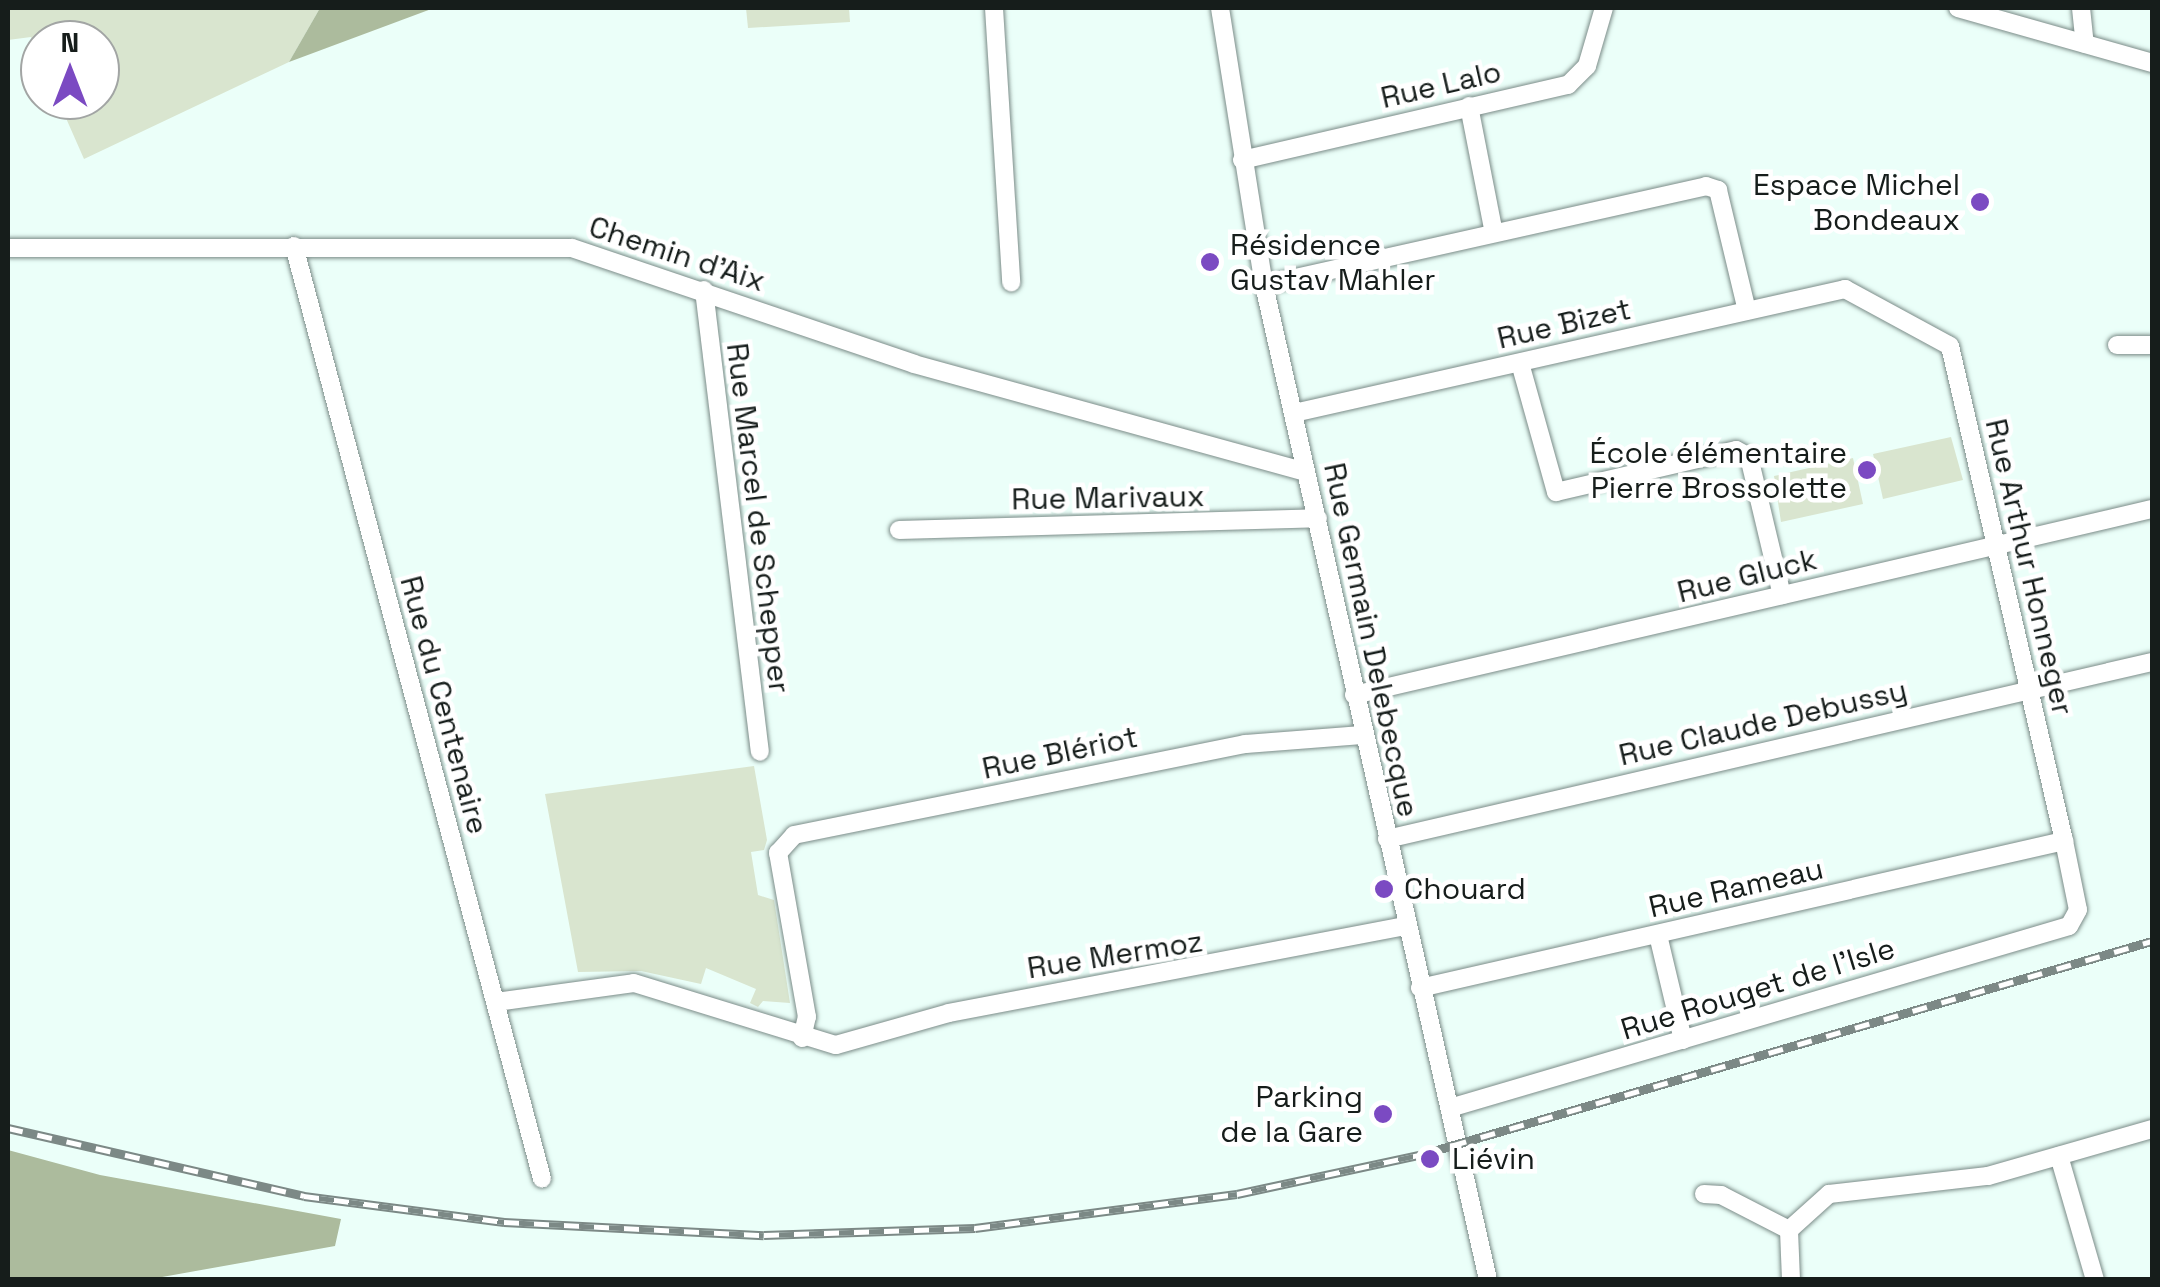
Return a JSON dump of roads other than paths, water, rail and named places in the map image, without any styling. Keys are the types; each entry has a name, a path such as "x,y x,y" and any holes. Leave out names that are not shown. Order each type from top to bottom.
{"street":[{"path":"994,8 1011,282"},
{"name":"Rue Germain Delebecque","path":"1220,8 1264,284 1318,518 1362,735 1488,1280"},
{"name":"Rue Lalo","path":"1242,160 1576,80 1604,8"},
{"path":"1958,8 2003,14 2152,63"},
{"path":"2082,8 2085,44"},
{"path":"1469,106 1494,233"},
{"path":"1264,284 1706,186 1718,190 1747,311"},
{"name":"Rue du Centenaire","path":"294,246 542,1179"},
{"name":"Chemin d'Aix","path":"8,248 572,248 914,364 1305,472"},
{"name":"Rue Bizet","path":"1294,413 1846,289"},
{"name":"Rue Arthur Honneger","path":"1846,289 1950,346 2064,840 2078,917"},
{"name":"Rue Marcel de Schepper","path":"704,290 760,752"},
{"path":"2117,346 2152,346"},
{"path":"1520,363 1556,492 1736,450 1749,457 1782,595"},
{"name":"Rue Gluck","path":"1354,695 2152,509"},
{"name":"Rue Marivaux","path":"899,530 1318,518"},
{"name":"Rue Claude Debussy","path":"1387,840 2152,662"},
{"name":"Rue Blériot","path":"802,1038 807,1017 778,853 794,835 1245,744 1362,735"},
{"name":"Rue Rameau","path":"1420,988 2064,840"},
{"name":"Rue Rouget de l'Isle","path":"1450,1108 2069,926 2078,917"},
{"name":"Rue Mermoz","path":"802,1038 836,1045 948,1013 1405,926"},
{"path":"1658,935 1683,1040"},
{"path":"496,1002 634,983 680,992 802,1038"},
{"path":"1788,1230 1830,1194 1988,1176 2152,1129"},
{"path":"2059,1156 2094,1280"},
{"path":"1704,1194 1721,1194 1788,1230"},
{"path":"1788,1230 1791,1280"}],"railway":[{"path":"8,1128 304,1196 504,1222 764,1235 975,1228 1237,1194 1423,1154 2152,941"}],"place":[{"name":"Espace Michel Bondeaux","path":"1980,202"},
{"name":"Résidence Gustav Mahler","path":"1210,262"},
{"name":"École élémentaire Pierre Brossolette","path":"1867,470"},
{"name":"Chouard","path":"1384,889"},
{"name":"Parking de la Gare","path":"1383,1114"},
{"name":"Liévin","path":"1430,1159"}]}
